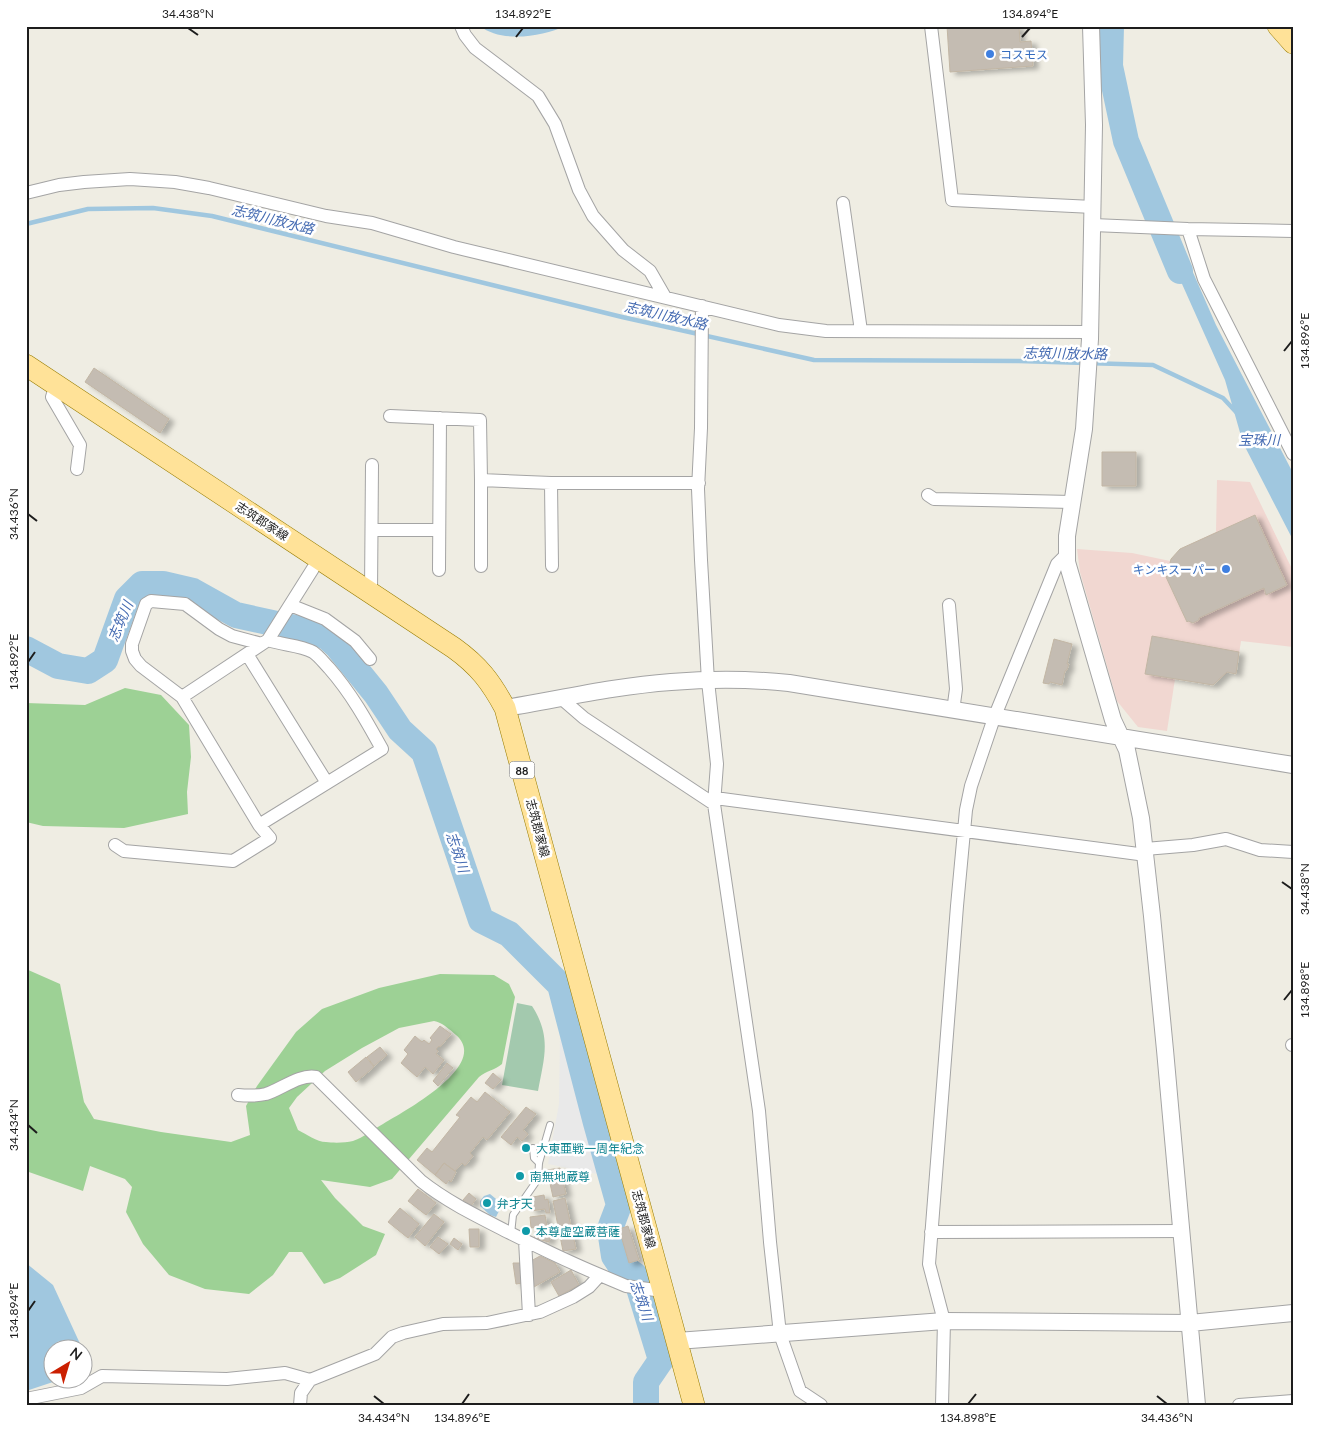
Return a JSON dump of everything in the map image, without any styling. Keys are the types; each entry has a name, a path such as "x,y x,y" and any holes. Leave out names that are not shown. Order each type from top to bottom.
{"main road":[{"path":"1278,26 1293,43"},
{"name":"志筑郡家線","path":"26,365 454,648 475,664 486,676 505,708 658,1290 677,1341 694,1405"}],"street":[{"path":"461,26 475,48 538,96 555,124 578,190 593,216 623,250 650,271 665,297"},
{"path":"931,26 952,200 1093,207"},
{"path":"1091,26 1094,125 1090,336 1084,429 1066,536 1067,562 1113,720 1127,750 1135,787 1145,852 1197,1405"},
{"path":"26,193 58,185 107,180 130,179 175,182 209,188 326,216 372,223 454,246 779,325 826,331 1090,336"},
{"path":"843,203 862,331"},
{"path":"1093,225 1293,231"},
{"path":"1184,229 1204,279 1293,454"},
{"path":"702,306 699,483 700,560 708,681 717,764 715,801 759,1111 780,1334 800,1391 821,1405"},
{"path":"56,385 52,397 80,445 77,469"},
{"path":"390,416 480,420 481,566"},
{"path":"439,570 440,418"},
{"path":"371,593 372,465"},
{"path":"481,480 551,483 699,483"},
{"path":"551,483 552,566"},
{"path":"928,495 934,498 1072,502"},
{"path":"372,530 439,530"},
{"path":"942,1405 944,1321 929,1264 964,831 971,786 994,718 1057,564 1067,554"},
{"path":"182,697 268,639 319,559"},
{"path":"115,845 124,851 233,861 270,838 259,825 182,697 141,666 135,659 132,644 146,604 151,601 185,604 232,636 268,639 303,648 314,653 344,685 364,714 382,748 259,825"},
{"path":"949,605 956,689 953,711"},
{"path":"287,609 325,619 355,641 370,660"},
{"path":"247,654 327,783"},
{"path":"505,708 653,684 760,680 1293,765"},
{"path":"562,699 584,718 715,801 1145,852 1226,839 1260,850 1293,852"},
{"path":"238,1095 266,1094 311,1076 316,1077 421,1181 439,1196 553,1255 626,1286 658,1290"},
{"path":"931,1232 1182,1231"},
{"path":"525,1240 529,1315"},
{"path":"300,1405 301,1393 310,1380 375,1354 392,1337 443,1324 487,1322 540,1312 573,1297 589,1286 600,1275"},
{"path":"677,1341 944,1321 1190,1322 1293,1312"},
{"path":"26,1399 81,1388 102,1376 227,1379 285,1373 310,1380"},
{"path":"1239,1405 1293,1401"}],"lane":[{"path":"511,1234 513,1215 536,1182 539,1163 550,1125"},
{"path":"533,1148 534,1158 539,1163"}],"shaded area":[{"name":"キンキスーパー","path":"1217,480 1250,482 1293,571 1293,647 1241,641 1236,674 1228,672 1213,685 1175,679 1167,731 1138,727 1117,701 1080,572 1077,549 1132,553 1170,561 1180,549 1216,532"},
{"path":"560,1035 597,1174 548,1164 559,1104"}],"green space":[{"path":"125,688 161,695 189,725 191,757 187,792 188,814 124,828 43,826 26,822 26,703 85,705"},
{"path":"26,969 60,984 84,1102 94,1119 161,1132 231,1142 250,1135 246,1106 257,1086 296,1032 322,1009 379,988 440,974 494,975 509,984 515,997 502,1064 479,1077 392,1179 370,1187 321,1180 335,1198 363,1226 385,1234 376,1255 340,1278 324,1284 302,1252 289,1252 273,1275 249,1294 205,1289 169,1275 143,1244 126,1212 132,1187 125,1179 90,1166 83,1191 26,1171","holes":["437,1022 446,1026 456,1035 464,1047 462,1060 454,1073 440,1086 408,1109 365,1136 353,1141 339,1143 323,1142 298,1130 289,1108 297,1097 325,1071 399,1028"]},
{"path":"517,1003 532,1006 542,1028 545,1048 538,1091 502,1085"}],"water":[{"path":"480,26 565,26 534,35 510,36 499,35"},
{"name":"宝珠川","path":"1161,237 1178,238 1216,325 1293,473 1293,540 1243,443 1225,380"},
{"path":"490,1194 501,1203 496,1217 490,1215 480,1206 480,1201 484,1196"},
{"path":"26,1263 53,1285 77,1338 42,1338 42,1386 26,1391"}],"building":[{"name":"コスモス","path":"947,26 1019,26 1020,42 1031,41 1033,66 950,72"},
{"path":"94,368 169,419 160,433 85,382"},
{"path":"1102,452 1136,452 1136,486 1102,486"},
{"name":"キンキスーパー","path":"1255,515 1287,585 1266,595 1264,588 1199,618 1199,620 1193,623 1187,622 1166,577 1172,571 1169,567 1171,559 1180,549"},
{"path":"1152,636 1239,652 1236,674 1227,672 1213,685 1145,674"},
{"path":"1054,639 1072,644 1067,664 1069,664 1065,671 1062,685 1050,682 1049,684 1043,683"},
{"path":"440,1026 451,1034 436,1049 438,1051 436,1054 444,1060 433,1074 425,1067 417,1077 401,1063 408,1054 404,1050 415,1036 422,1042 424,1040 429,1044 432,1040 430,1038"},
{"path":"380,1047 387,1055 374,1066 367,1057"},
{"path":"366,1057 374,1067 356,1082 348,1072"},
{"path":"447,1063 453,1068 438,1086 433,1081"},
{"path":"493,1073 501,1080 493,1089 485,1083"},
{"path":"485,1092 510,1112 487,1140 483,1137 470,1153 473,1156 465,1166 462,1163 455,1171 444,1163 435,1175 417,1160 427,1148 432,1152 460,1117 456,1115 471,1097 477,1102"},
{"path":"526,1107 536,1114 523,1130 528,1134 522,1141 517,1137 511,1145 501,1137"},
{"path":"444,1163 456,1172 451,1182 449,1180 446,1184 435,1175"},
{"path":"560,1168 566,1194 553,1197 547,1170"},
{"path":"418,1189 436,1203 426,1215 408,1201"},
{"path":"469,1193 476,1199 471,1206 463,1200"},
{"path":"544,1195 545,1200 548,1199 550,1213 546,1213 545,1209 531,1211 530,1202 533,1201 533,1197"},
{"path":"565,1198 576,1249 563,1251 553,1201"},
{"path":"400,1208 419,1224 408,1238 388,1222"},
{"path":"434,1214 444,1222 425,1246 415,1237"},
{"path":"545,1215 547,1226 531,1228 530,1217"},
{"path":"628,1226 639,1260 629,1263 619,1229"},
{"path":"469,1229 479,1229 479,1247 470,1247"},
{"path":"536,1230 551,1235 549,1242 534,1238"},
{"path":"438,1237 448,1244 439,1254 430,1247"},
{"path":"454,1238 462,1244 458,1250 450,1244"},
{"path":"540,1256 555,1263 560,1272 534,1287 531,1261"},
{"path":"513,1263 520,1263 523,1283 516,1284"},
{"path":"571,1270 579,1285 559,1296 551,1282"}],"waterway":[{"name":"宝珠川","path":"1111,26 1110,66 1126,141 1180,271"},
{"name":"志筑川放水路","path":"26,224 88,209 153,208 212,216 622,317 814,360 1019,361 1153,365 1223,398 1237,413"},
{"name":"志筑川","path":"26,649 58,666 88,671 105,660 127,599 142,584 163,584 193,591 236,615 309,631 327,637 337,646 376,694 400,730 424,752 481,920 509,934 560,985 619,1205 611,1226 614,1256 620,1265 635,1275 661,1360 646,1382 646,1405"}],"place":[{"name":"コスモス","path":"990,54"},
{"name":"キンキスーパー","path":"1226,569"},
{"name":"大東亜戦一周年紀念","path":"526,1148"},
{"name":"南無地蔵尊","path":"520,1176"},
{"name":"弁才天","path":"487,1203"},
{"name":"本尊虚空蔵菩薩","path":"526,1231"}]}
